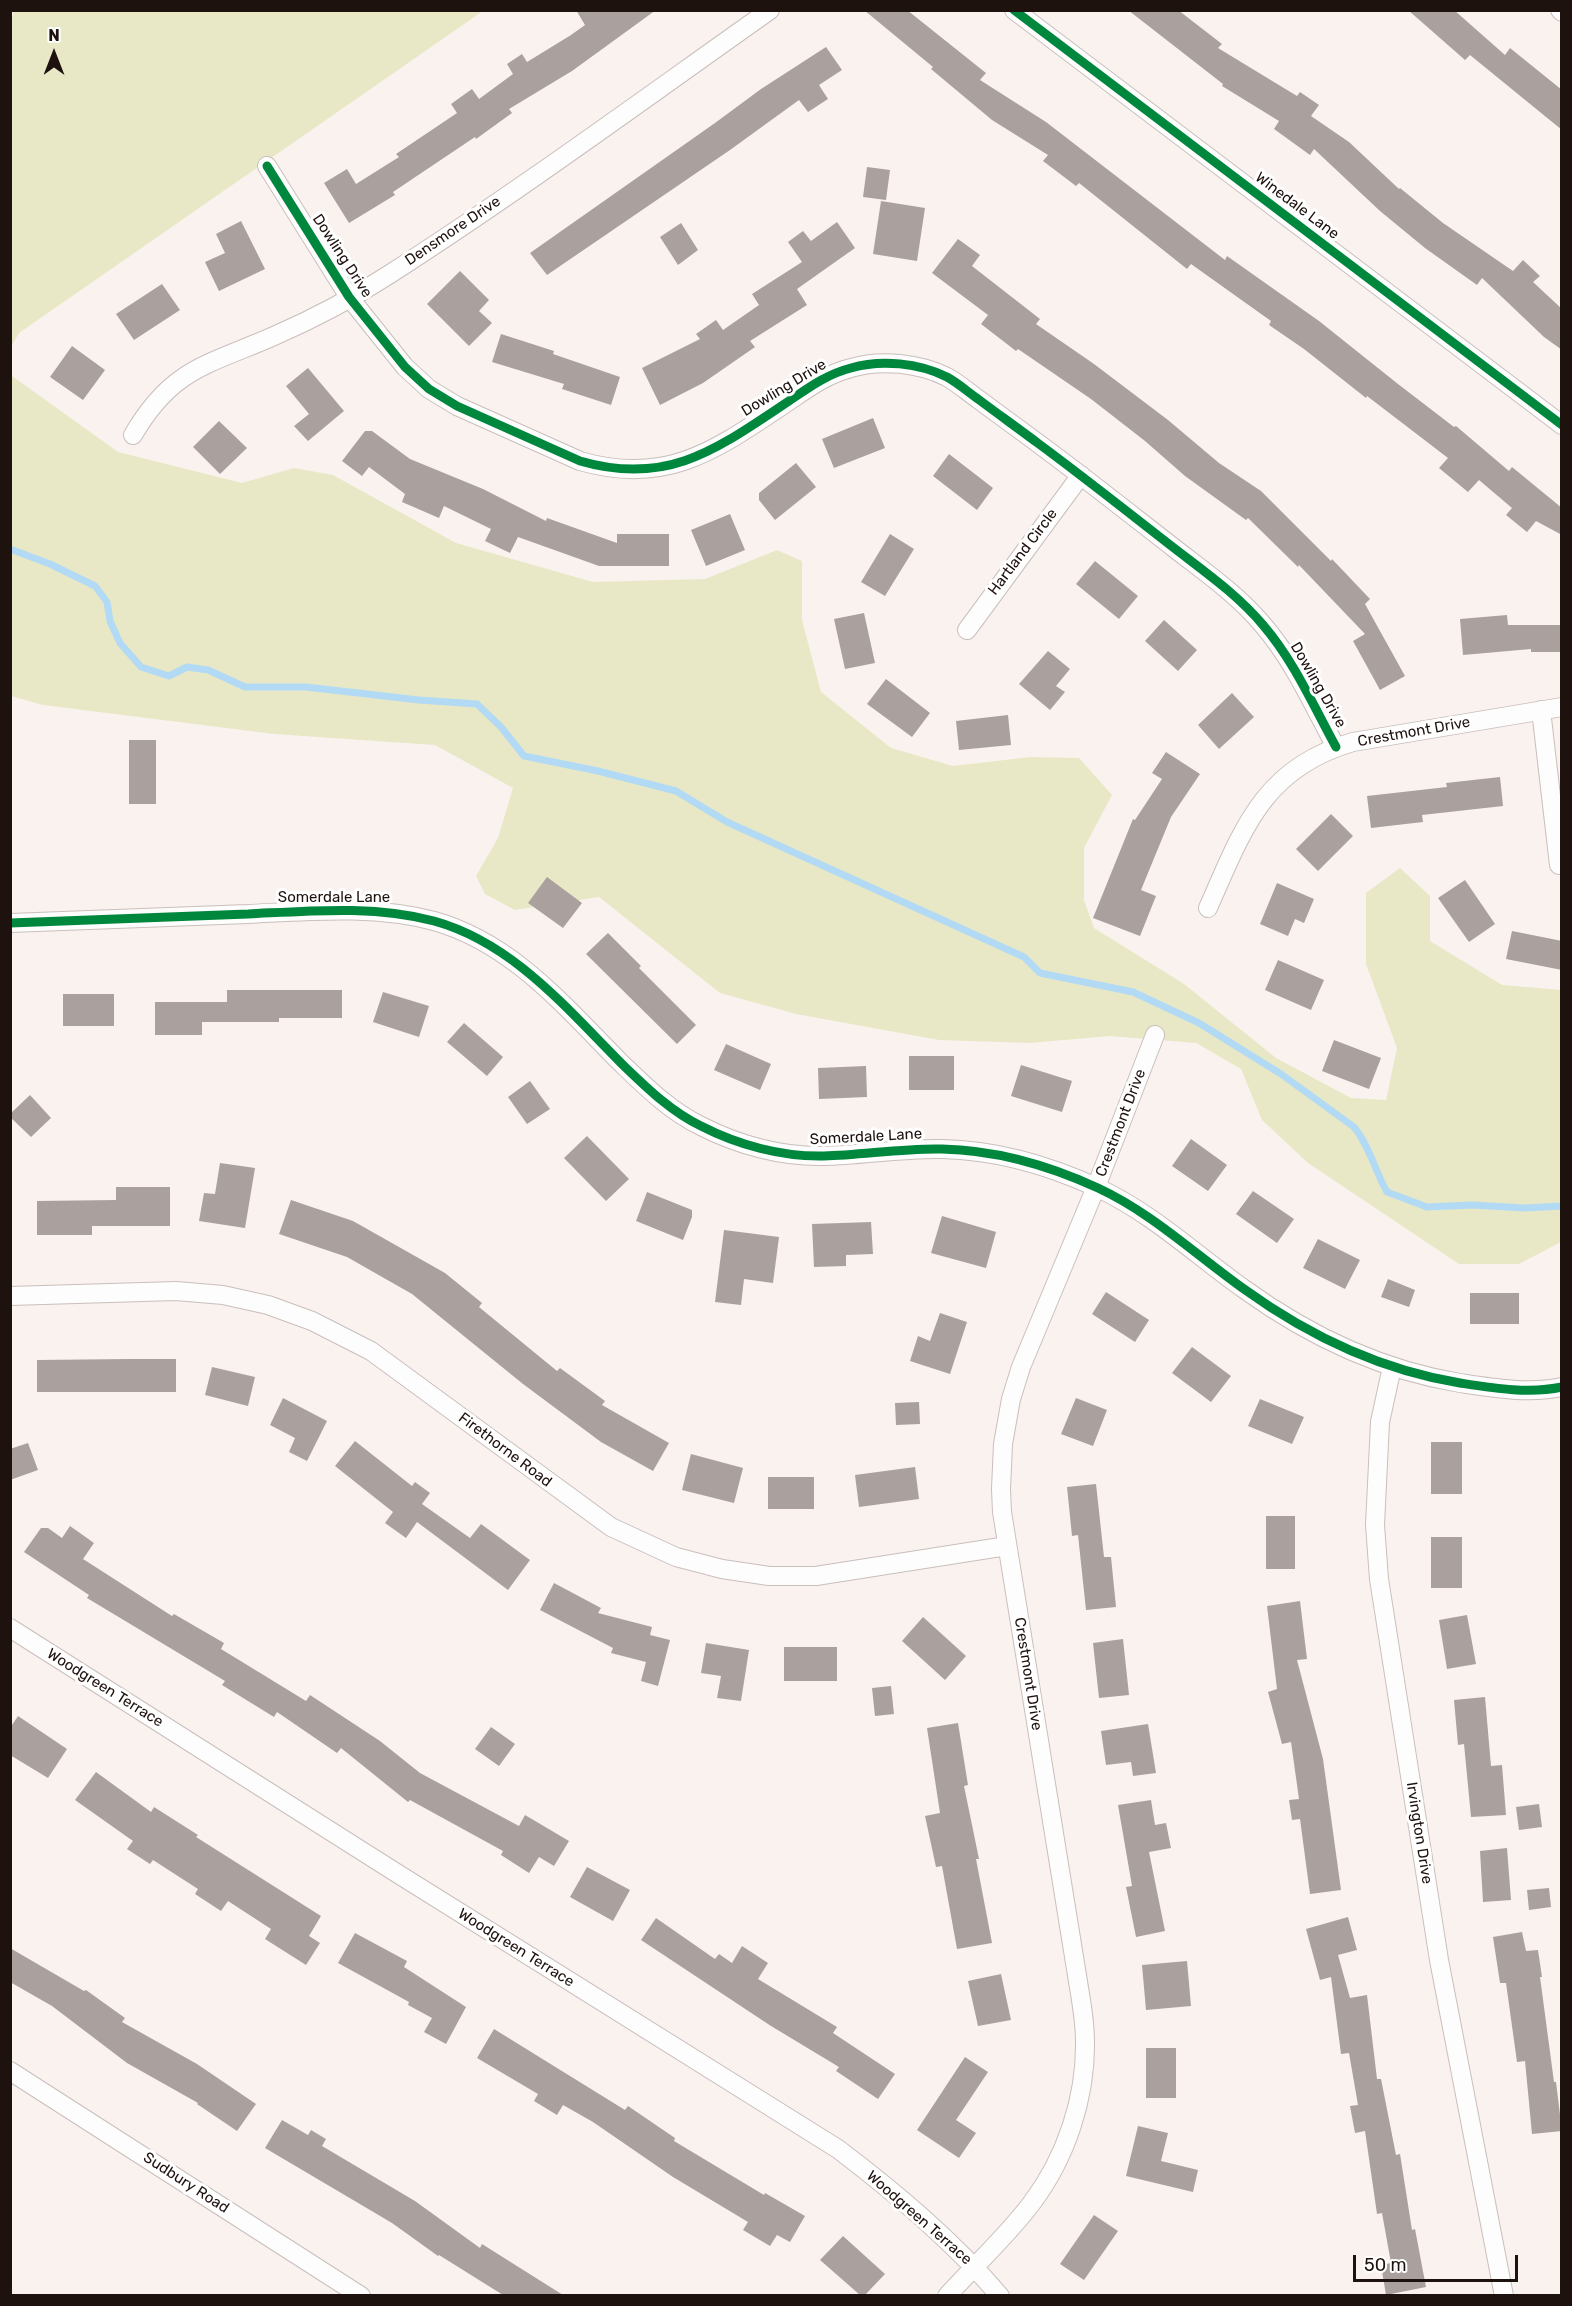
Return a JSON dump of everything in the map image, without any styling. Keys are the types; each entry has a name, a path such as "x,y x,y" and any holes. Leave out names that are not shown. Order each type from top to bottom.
{"street":[{"name":"Densmore Drive","path":"133,435 145,415 165,391 189,372 306,321 388,276 770,10"},
{"name":"Winedale Lane","path":"1014,10 1562,425"},
{"name":"Dowling Drive","path":"267,166 349,297 405,367 429,389 457,406 596,466 628,470 661,468 692,460 721,446 824,378 851,368 880,363 909,365 949,378 1081,475 1248,608 1264,625 1289,660 1336,747"},
{"name":"Hartland Circle","path":"967,630 1081,475"},
{"name":"Crestmont Drive","path":"1208,908 1240,836 1263,798 1294,768 1336,747 1353,742 1562,707"},
{"path":"1541,710 1559,865"},
{"name":"Somerdale Lane","path":"10,923 332,911 394,913 433,921 472,936 528,971 652,1094 686,1118 732,1140 782,1153 802,1155 822,1156 926,1148 987,1153 1014,1158 1096,1188 1145,1214 1244,1289 1293,1322 1345,1349 1392,1367 1431,1378 1486,1387 1529,1390 1562,1387"},
{"name":"Crestmont Drive","path":"947,2295 1032,2202 1054,2166 1071,2127 1080,2098 1085,2040 1081,2000 1007,1546 1001,1489 1003,1444 1011,1399 1021,1367 1096,1188 1155,1035"},
{"name":"Firethorne Road","path":"10,1296 176,1291 223,1295 268,1305 312,1321 371,1351 611,1527 676,1557 722,1569 769,1576 816,1576 1007,1546"},
{"name":"Irvington Drive","path":"1392,1367 1380,1422 1375,1525 1379,1579 1439,1960 1504,2295"},
{"name":"Woodgreen Terrace","path":"10,1628 838,2149 893,2191 975,2266 1000,2295"},
{"name":"Sudbury Road","path":"10,2071 361,2295"}],"green space":[{"path":"14,11 483,11 19,333 11,347 10,26"},
{"path":"10,373 118,452 242,483 294,468 333,475 456,543 593,582 705,579 777,550 802,561 802,620 821,692 891,748 953,766 1030,757 1079,758 1112,795 1084,848 1084,900 1094,928 1184,984 1276,1058 1351,1098 1386,1100 1397,1048 1366,964 1366,893 1400,868 1430,896 1430,941 1502,985 1561,990 1561,1242 1519,1264 1459,1264 1308,1163 1262,1120 1241,1069 1196,1043 1110,1036 1030,1043 939,1040 796,1014 720,993 599,897 515,910 485,894 476,876 498,838 513,788 435,745 274,734 43,705 11,696"}],"building":[{"path":"576,10 656,10 572,71 509,109 512,113 476,139 475,137 393,192 395,195 349,223 324,183 347,169 356,184 399,157 396,154 457,113 451,104 472,89 479,99 513,74 507,64 522,54 527,62 585,25"},
{"path":"864,10 907,10 986,73 980,80 1046,122 1225,260 1227,256 1319,321 1454,427 1456,426 1509,471 1512,467 1562,508 1562,535 1536,521 1527,532 1506,515 1512,508 1479,480 1468,492 1439,468 1448,458 1269,325 1271,321 1191,264 1187,269 1079,183 1076,186 1043,161 1048,155 992,120"},
{"path":"1128,10 1178,10 1222,44 1218,48 1297,96 1300,92 1319,105 1311,116 1349,142 1399,189 1443,223 1513,271 1523,260 1540,276 1533,282 1562,309 1562,350 1544,337 1482,278 1477,285 1425,248 1380,211 1314,149 1310,155 1274,129 1279,121 1222,86 1223,84"},
{"path":"1408,10 1454,10 1505,55 1510,48 1562,90 1562,130 1470,55 1465,60"},
{"path":"826,47 842,70 819,85 828,99 808,112 799,100 547,275 530,253 761,89"},
{"path":"867,167 890,170 886,200 863,197"},
{"path":"881,201 925,208 917,261 873,254"},
{"path":"241,221 265,269 219,291 205,262 225,253 216,234"},
{"path":"837,222 855,248 797,289 807,305 750,341 755,347 703,383 660,405 642,368 700,339 696,334 716,320 723,330 759,305 752,294 802,262 788,242 803,231 811,241"},
{"path":"681,223 698,250 678,265 660,237"},
{"path":"958,239 980,255 972,266 1040,319 1036,324 1168,420 1219,463 1261,491 1331,561 1332,559 1370,599 1365,604 1405,676 1380,690 1353,641 1365,634 1299,565 1298,567 1248,518 1246,520 1185,476 1091,399 1018,349 1016,351 981,324 988,315 932,273"},
{"path":"460,271 489,300 479,311 492,323 469,346 427,304"},
{"path":"162,284 180,310 134,340 116,314"},
{"path":"501,334 554,351 553,354 620,377 611,405 562,389 564,384 492,362"},
{"path":"72,346 105,370 83,400 50,377"},
{"path":"308,368 344,411 308,441 294,426 309,414 286,386"},
{"path":"873,418 885,448 834,468 822,439"},
{"path":"219,421 247,448 220,474 193,447"},
{"path":"365,431 372,431 410,459 483,489 546,521 547,518 617,543 617,534 669,534 669,566 599,566 518,537 510,553 485,541 491,529 444,506 439,518 402,502 405,494 369,467 362,476 342,461"},
{"path":"949,454 993,488 977,510 933,476"},
{"path":"796,463 816,487 775,520 759,500 759,493"},
{"path":"730,514 745,550 706,566 691,530"},
{"path":"890,534 914,549 885,596 861,582"},
{"path":"1095,561 1138,596 1119,619 1076,584"},
{"path":"864,613 875,663 845,669 834,619"},
{"path":"1507,615 1508,625 1562,625 1562,652 1531,652 1531,649 1463,655 1460,619"},
{"path":"1164,620 1197,650 1178,671 1145,641"},
{"path":"1048,651 1070,669 1056,686 1065,692 1050,710 1019,684"},
{"path":"886,679 930,713 912,737 867,704"},
{"path":"1232,693 1254,717 1219,749 1198,725"},
{"path":"1008,715 1011,745 959,750 956,721"},
{"path":"129,740 156,740 156,804 129,804"},
{"path":"1166,752 1200,774 1171,817 1141,890 1156,896 1140,936 1093,918 1133,819 1135,820 1162,779 1152,773"},
{"path":"1500,777 1503,806 1422,815 1423,822 1371,828 1367,796 1447,787 1446,783"},
{"path":"1331,814 1353,836 1318,871 1296,849"},
{"path":"547,877 582,903 563,928 528,903"},
{"path":"1465,880 1495,924 1469,942 1438,898"},
{"path":"1277,883 1314,899 1304,923 1295,919 1288,936 1260,924"},
{"path":"1512,931 1562,941 1562,970 1506,959"},
{"path":"608,933 696,1025 677,1044 586,954"},
{"path":"1278,960 1324,980 1311,1010 1265,990"},
{"path":"227,990 342,990 342,1018 279,1018 279,1022 202,1022 202,1035 155,1035 155,1002 227,1002"},
{"path":"383,992 429,1006 419,1037 373,1022"},
{"path":"63,994 114,994 114,1026 63,1026"},
{"path":"464,1023 503,1057 487,1076 447,1042"},
{"path":"1334,1040 1381,1058 1369,1089 1322,1071"},
{"path":"726,1044 771,1064 760,1090 714,1070"},
{"path":"909,1056 954,1056 954,1090 909,1090"},
{"path":"1021,1065 1072,1081 1062,1112 1011,1096"},
{"path":"866,1066 867,1097 819,1099 818,1068"},
{"path":"530,1081 550,1109 527,1124 508,1097"},
{"path":"30,1095 51,1118 31,1137 10,1117 10,1114"},
{"path":"587,1136 629,1179 606,1201 564,1158"},
{"path":"1191,1139 1227,1165 1208,1191 1172,1166"},
{"path":"220,1163 255,1168 245,1228 199,1221 204,1193 215,1194"},
{"path":"116,1187 170,1187 170,1226 92,1226 92,1235 37,1235 37,1201 116,1200"},
{"path":"1253,1191 1294,1219 1277,1243 1236,1214"},
{"path":"647,1192 692,1210 692,1217 683,1240 636,1221"},
{"path":"291,1200 353,1221 445,1273 482,1303 479,1307 557,1371 560,1368 605,1401 602,1405 669,1443 653,1471 601,1442 523,1384 412,1294 347,1257 279,1234"},
{"path":"942,1216 996,1232 986,1268 931,1253"},
{"path":"871,1222 873,1254 846,1255 846,1266 814,1267 812,1224"},
{"path":"724,1230 779,1237 773,1283 744,1279 741,1305 715,1302"},
{"path":"1318,1239 1360,1260 1345,1289 1303,1268"},
{"path":"1388,1279 1415,1290 1409,1307 1381,1297"},
{"path":"1106,1292 1149,1320 1135,1342 1092,1314"},
{"path":"1470,1293 1519,1293 1519,1324 1470,1324"},
{"path":"940,1313 967,1322 950,1374 910,1361 918,1336 930,1341"},
{"path":"1192,1347 1231,1376 1211,1402 1172,1373"},
{"path":"176,1359 176,1392 37,1392 37,1360"},
{"path":"212,1367 255,1377 248,1406 205,1395"},
{"path":"283,1398 327,1421 307,1461 289,1452 295,1438 270,1425"},
{"path":"1076,1398 1107,1410 1093,1446 1061,1434"},
{"path":"1260,1399 1304,1417 1292,1444 1248,1426"},
{"path":"919,1402 920,1424 896,1425 895,1403"},
{"path":"355,1441 412,1486 415,1482 430,1493 422,1504 470,1538 481,1524 530,1560 508,1590 417,1522 406,1538 385,1523 393,1512 335,1466"},
{"path":"1431,1442 1462,1442 1462,1494 1431,1494"},
{"path":"28,1443 38,1470 10,1480 10,1449"},
{"path":"691,1454 743,1468 734,1503 682,1490"},
{"path":"915,1467 919,1499 859,1507 855,1475"},
{"path":"768,1477 814,1477 814,1509 768,1509"},
{"path":"1096,1484 1104,1557 1111,1557 1116,1607 1086,1610 1078,1535 1072,1536 1067,1487"},
{"path":"1266,1516 1295,1516 1295,1569 1266,1569"},
{"path":"70,1526 94,1543 83,1559 172,1616 174,1614 224,1643 221,1649 306,1701 310,1695 380,1741 420,1773 519,1826 525,1815 569,1841 554,1866 539,1857 529,1873 501,1855 503,1851 410,1800 408,1802 341,1748 337,1753 277,1712 274,1717 222,1685 225,1681 87,1598 89,1595 24,1552 41,1528 48,1528 62,1538"},
{"path":"1431,1537 1462,1537 1462,1588 1431,1588"},
{"path":"554,1583 601,1608 598,1613 652,1627 650,1635 670,1640 658,1686 641,1681 646,1662 611,1653 613,1648 540,1610"},
{"path":"1300,1601 1307,1659 1297,1660 1323,1759 1341,1890 1310,1894 1300,1819 1292,1820 1289,1800 1299,1799 1291,1742 1282,1744 1268,1692 1277,1689 1267,1606"},
{"path":"1467,1615 1476,1664 1447,1669 1439,1620"},
{"path":"923,1617 966,1656 945,1680 902,1641"},
{"path":"1123,1639 1129,1695 1099,1698 1093,1643"},
{"path":"706,1643 749,1650 741,1701 717,1698 721,1676 701,1673"},
{"path":"784,1647 837,1647 837,1681 784,1681"},
{"path":"891,1686 894,1714 875,1716 872,1688"},
{"path":"1485,1697 1491,1766 1502,1765 1506,1815 1471,1817 1464,1744 1458,1745 1454,1700"},
{"path":"18,1716 67,1749 48,1778 10,1755 10,1728"},
{"path":"958,1723 968,1785 964,1786 979,1859 976,1859 992,1943 957,1949 942,1866 936,1867 925,1816 940,1813 927,1728"},
{"path":"1148,1724 1156,1773 1133,1776 1131,1762 1106,1765 1101,1731"},
{"path":"491,1727 515,1744 499,1766 475,1749"},
{"path":"96,1772 151,1812 154,1807 198,1835 196,1837 321,1916 309,1936 320,1943 306,1965 265,1939 271,1929 228,1901 221,1911 195,1894 198,1889 153,1860 150,1864 127,1849 133,1841 75,1800"},
{"path":"1151,1800 1155,1825 1166,1823 1171,1848 1149,1852 1165,1931 1136,1937 1126,1887 1132,1886 1118,1805"},
{"path":"1539,1804 1542,1827 1519,1830 1516,1807"},
{"path":"1507,1848 1511,1900 1483,1902 1480,1851"},
{"path":"587,1867 630,1890 613,1921 570,1897"},
{"path":"1549,1888 1551,1907 1529,1910 1527,1890"},
{"path":"1348,1917 1357,1950 1338,1955 1350,1998 1367,1995 1377,2079 1381,2079 1396,2155 1400,2154 1412,2230 1415,2229 1426,2287 1386,2295 1381,2265 1391,2263 1382,2213 1377,2214 1365,2131 1355,2133 1350,2106 1358,2105 1349,2053 1341,2054 1331,1977 1320,1980 1306,1929"},
{"path":"656,1918 715,1959 719,1954 732,1963 742,1946 768,1963 758,1979 837,2027 833,2033 895,2074 878,2099 836,2071 839,2067 771,2026 641,1940"},
{"path":"1522,1932 1526,1951 1538,1950 1562,2131 1532,2134 1525,2061 1517,2062 1506,1983 1500,1983 1493,1937"},
{"path":"355,1933 407,1961 404,1967 466,2007 446,2044 424,2032 432,2018 408,2005 409,2002 338,1963"},
{"path":"10,1948 84,1991 86,1990 125,2018 122,2022 197,2064 256,2104 237,2131 198,2103 127,2063 52,2006 10,1982"},
{"path":"1187,1961 1191,2006 1146,2010 1142,1965"},
{"path":"1001,1974 1011,2020 978,2026 968,1981"},
{"path":"494,2029 625,2110 628,2106 675,2138 674,2141 764,2195 765,2193 805,2216 790,2242 777,2235 770,2246 743,2230 748,2222 673,2177 593,2122 563,2105 557,2115 534,2101 538,2094 477,2058"},
{"path":"1146,2048 1176,2048 1176,2098 1146,2098"},
{"path":"965,2057 988,2072 956,2120 976,2133 959,2158 917,2130"},
{"path":"282,2120 308,2135 311,2130 326,2139 322,2146 415,2201 480,2248 482,2244 563,2295 503,2295 438,2256 392,2223 265,2148"},
{"path":"1138,2126 1168,2133 1161,2161 1198,2170 1193,2192 1126,2176"},
{"path":"1094,2215 1118,2231 1084,2280 1060,2264"},
{"path":"843,2236 885,2274 865,2295 860,2295 820,2260"}],"waterway":[{"path":"10,549 50,564 95,586 107,602 110,621 120,643 141,667 169,676 187,667 208,670 245,687 306,687 477,704 501,727 524,756 598,771 676,791 727,822 1024,957 1040,973 1133,992 1199,1023 1281,1074 1354,1127 1364,1142 1387,1192 1427,1207 1562,1206"}],"cycle path":[{"path":"1014,10 1562,425"},
{"path":"267,166 349,297 405,367 429,389 457,406 580,461 612,468 640,469 667,466 691,458 739,434 811,386 842,371 863,365 900,364 924,368 947,377 1073,470 1243,604 1263,625 1284,653 1336,747"},
{"path":"10,923 342,910 388,913 434,921 462,931 513,961 558,1000 659,1098 690,1120 715,1133 776,1152 808,1156 942,1149 982,1152 1042,1166 1080,1180 1118,1198 1155,1222 1269,1306 1294,1322 1347,1349 1402,1369 1460,1383 1524,1390 1562,1387"}]}
